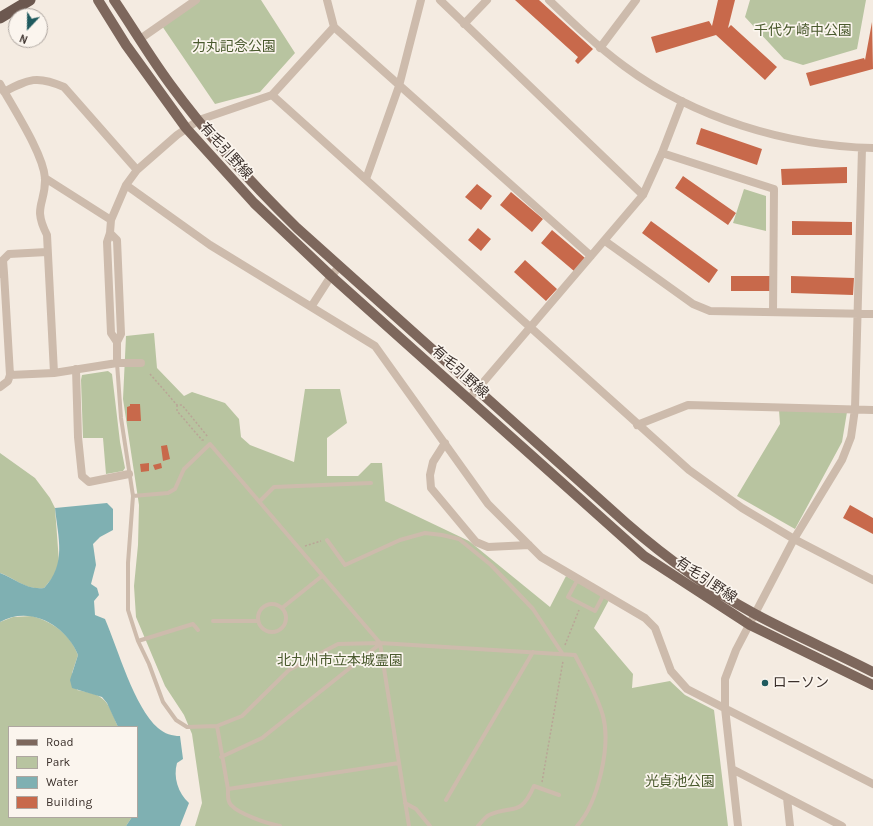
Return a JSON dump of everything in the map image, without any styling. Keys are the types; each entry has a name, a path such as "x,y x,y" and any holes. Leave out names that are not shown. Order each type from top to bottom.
{"highway":[{"path":"0,18 30,0"}],"main road":[{"name":"有毛引野線","path":"98,0 126,45 186,128 254,203 331,276 644,556 750,625 873,685"},
{"name":"有毛引野線","path":"114,0 170,84 229,158 261,193 340,266 653,546 724,595 755,614 873,672"}],"street":[{"path":"140,39 196,0"},
{"path":"327,0 334,27 591,256"},
{"path":"366,180 399,86 422,0"},
{"path":"440,0 642,195"},
{"path":"464,24 487,0"},
{"path":"549,0 600,48 654,87 682,101 723,119 770,134 807,142 873,148"},
{"path":"600,48 636,0"},
{"path":"117,363 117,342 121,334 117,240 110,233 111,220 126,185 137,170 186,128 199,120 272,95 334,27"},
{"path":"54,373 47,252 48,235 42,224 39,211 45,178 39,156 2,88 26,80 39,78 64,87 137,170"},
{"path":"272,95 688,470 742,508 794,539 873,580"},
{"path":"469,399 605,241 642,195 662,153 682,101"},
{"path":"738,826 725,708 725,679 736,650 794,539 842,460 851,437 855,409 862,148"},
{"path":"662,153 774,189 773,312"},
{"path":"45,178 111,220"},
{"path":"126,185 210,244 374,346 488,504 541,557 645,618 655,628 671,671 687,689 873,784"},
{"path":"605,241 693,304 710,311 873,314"},
{"path":"0,387 8,381 10,375 2,274 3,260 9,254 47,252"},
{"path":"312,307 331,276 340,266"},
{"path":"10,375 54,373 117,363 141,363"},
{"path":"76,369 78,437 82,476 89,482 129,474"},
{"path":"637,425 688,405 873,410"},
{"path":"445,443 433,462 430,475 432,488 476,542 488,547 529,545"},
{"path":"732,769 842,826"},
{"path":"787,798 790,826"}],"lane":[{"path":"117,363 121,418 133,496 127,586 128,610 138,641 149,664 163,702 176,720 187,727 217,726 242,716 289,670 312,656 338,644 380,644 562,653 575,655 592,688 603,717 605,737 602,762 595,794 583,820 577,826"},
{"path":"133,496 168,493 175,489 184,469 210,444 380,644 409,826"},
{"path":"260,501 274,488 371,483"},
{"path":"327,540 345,564 400,540 425,533 459,539 491,565 533,609 562,653"},
{"path":"282,608 322,576"},
{"path":"578,578 568,597 595,611 604,594"},
{"path":"269,604 276,604 282,608 286,614 286,622 282,628 275,631 268,631 262,627 258,621 258,614 262,607 269,604"},
{"path":"214,621 258,621"},
{"path":"138,641 193,624 198,630"},
{"path":"221,756 262,738 380,644"},
{"path":"446,800 532,652"},
{"path":"217,726 221,756 228,789 228,800 230,804 250,816 270,824 280,826"},
{"path":"228,789 399,763"},
{"path":"478,826 488,816 515,810 527,800 534,786 542,786 559,795"},
{"path":"406,802 416,809 430,826"}],"path":[{"path":"150,374 177,405 177,410 202,440 208,441 208,437 182,405 177,405"},
{"path":"297,548 327,540"},
{"path":"542,786 564,656 562,653 581,604"}],"green space":[{"name":"力丸記念公園","path":"199,0 261,0 295,53 260,92 215,104 160,23"},
{"name":"千代ケ崎中公園","path":"750,0 866,0 857,49 803,65 784,59 745,17"},
{"path":"744,189 766,196 766,231 733,223"},
{"name":"北九州市立本城霊園","path":"154,333 157,368 184,396 192,392 225,403 239,419 241,437 250,445 294,462 305,389 340,389 347,423 327,438 327,476 358,476 371,463 382,463 385,501 469,541 550,607 566,576 609,600 594,628 633,674 632,688 670,681 685,695 714,710 728,826 195,826 202,803 192,734 184,715 165,686 136,617 134,586 138,545 139,505 123,399 126,336"},
{"path":"108,371 112,374 120,442 125,468 123,471 106,474 103,438 83,438 81,380 82,375"},
{"path":"779,410 847,412 842,442 795,529 737,496 780,424"},
{"path":"0,453 35,478 50,498 55,508 59,562 54,576 44,588 26,586 0,573"},
{"path":"32,616 54,625 65,635 75,648 78,655 72,673 77,690 94,694 104,700 108,705 118,726 8,726 8,818 131,818 126,826 0,826 0,622 13,617"}],"water":[{"path":"107,503 113,509 113,530 100,537 93,544 96,565 91,584 97,588 99,595 94,601 95,615 105,619 127,677 149,719 163,732 180,736 183,759 177,763 176,779 179,790 189,803 180,826 126,826 131,818 138,818 138,726 118,726 107,703 102,697 72,688 70,680 78,655 65,635 56,627 35,617 11,617 0,622 0,573 26,586 44,588 56,570 59,540 55,508"}],"building":[{"path":"515,0 539,0 593,49 578,64 575,61 578,57"},
{"path":"718,0 735,0 728,28 731,25 777,67 765,80 716,35 656,53 651,37 709,21 712,26"},
{"path":"872,22 873,69 810,86 806,73 864,58 865,60"},
{"path":"701,128 762,149 757,165 696,144"},
{"path":"847,167 847,183 782,185 781,169"},
{"path":"683,176 736,213 728,225 675,188"},
{"path":"477,184 492,196 481,210 465,197"},
{"path":"511,192 543,219 532,232 500,205"},
{"path":"651,221 718,270 709,283 642,233"},
{"path":"792,221 852,222 852,235 792,235"},
{"path":"478,228 491,239 481,251 468,240"},
{"path":"552,230 585,258 574,271 541,243"},
{"path":"525,260 557,289 546,301 514,272"},
{"path":"731,276 772,276 771,291 731,291"},
{"path":"791,276 854,278 853,295 791,293"},
{"path":"130,404 140,404 141,421 127,421 127,407 130,406"},
{"path":"167,445 170,459 163,461 161,446"},
{"path":"149,463 149,471 141,472 140,464"},
{"path":"161,463 162,468 155,470 153,465"},
{"path":"850,505 873,518 873,534 843,518"}],"place":[{"name":"ローソン","path":"765,683"}],"park label":[{"name":"光貞池公園","path":"680,782"}]}
